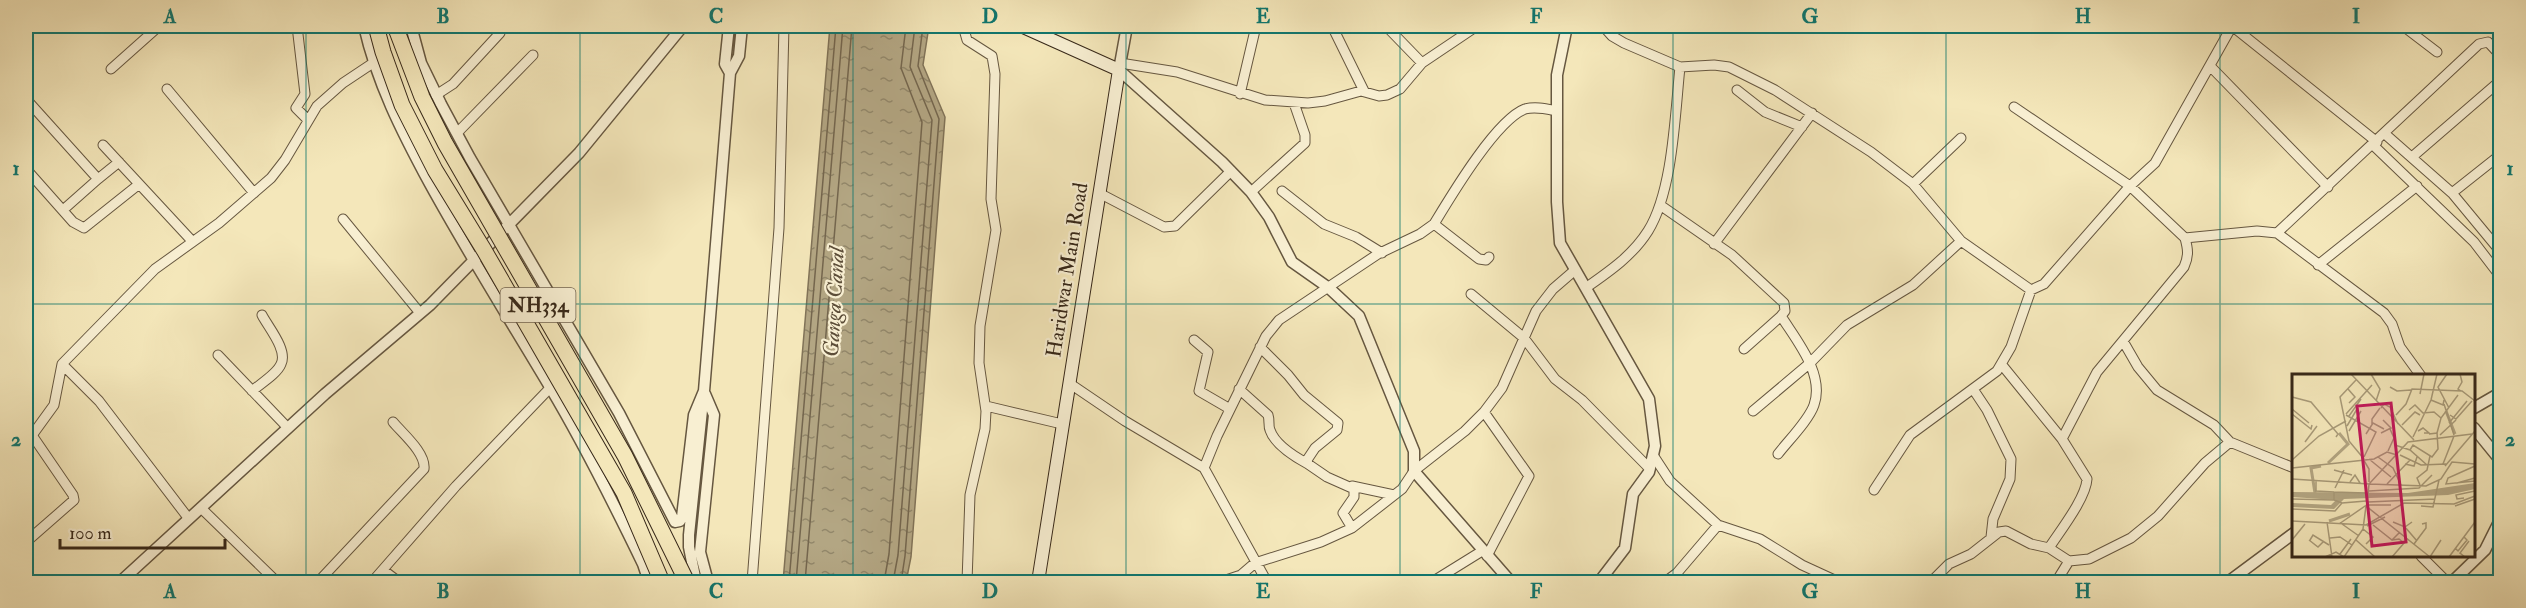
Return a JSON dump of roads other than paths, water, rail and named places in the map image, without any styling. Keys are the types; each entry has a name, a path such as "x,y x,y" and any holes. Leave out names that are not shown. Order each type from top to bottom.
{"highway":[{"name":"NH334","path":"376,26 402,105 435,170 484,250 624,493 662,582"},
{"name":"NH334","path":"395,26 422,97 440,134 625,456 687,582"}],"main road":[{"path":"1003,26 1022,26 1119,67"},
{"name":"Haridwar Main Road","path":"1038,582 1119,67"}],"street":[{"path":"111,69 157,26"},
{"path":"297,26 305,94 297,108 308,120"},
{"path":"364,26 373,63 386,99 412,150 473,261 550,388 616,508 643,564 649,582"},
{"path":"411,26 421,63 436,95 619,414 675,522 680,521 682,517 694,415 704,391"},
{"path":"120,582 288,428 420,313 473,261 579,153 683,26"},
{"path":"729,26 725,64 730,73"},
{"path":"696,582 689,547 730,73 739,56 742,26"},
{"path":"752,582 779,228 784,26"},
{"path":"963,26 967,40 992,56 995,74 990,179 996,230 978,349 986,406 985,429 970,495 968,582"},
{"path":"1119,67 1127,26"},
{"path":"1240,94 1256,26"},
{"path":"1332,26 1364,91"},
{"path":"1386,26 1422,63"},
{"path":"1119,67 1177,72 1240,94 1265,100 1294,103 1325,101 1364,91 1379,96 1396,93 1422,63 1477,26"},
{"path":"1567,26 1557,75 1557,202 1560,243 1649,399 1655,446 1650,469 1633,494 1625,548 1599,582"},
{"path":"1603,26 1612,36 1624,43 1680,67 1714,65 1729,67 1812,113 1913,184 1961,242 2031,290"},
{"path":"1874,490 1910,435 2002,365 2011,347 2031,290 2043,284 2163,152 2232,26 2375,144 2474,242 2500,276"},
{"path":"2403,26 2437,52"},
{"path":"436,95 453,84 500,33"},
{"path":"2277,233 2375,144 2479,44 2488,42 2500,55"},
{"path":"457,133 533,55"},
{"path":"26,542 74,500 33,434 38,424 54,405 62,364 155,269 219,223 277,171 317,106 343,83 373,63"},
{"path":"2210,66 2328,187"},
{"path":"1119,67 1251,192 1269,217 1292,262 1329,288 1359,316 1414,451 1414,471 1511,582"},
{"path":"1587,287 1620,263 1648,231 1660,205 1671,147 1680,67"},
{"path":"2412,158 2500,81"},
{"path":"167,89 254,193"},
{"path":"1737,90 1765,112 1802,127"},
{"path":"26,99 98,179"},
{"path":"1251,192 1305,143 1305,135 1294,103"},
{"path":"1204,468 1260,347 1279,320 1382,253 1420,234 1434,224 1474,163 1508,121 1526,109 1534,107 1557,111"},
{"path":"2014,107 2130,186 2185,238 2188,259 2184,267 2097,372 2062,438"},
{"path":"1714,244 1812,113"},
{"path":"2385,134 2452,193 2500,250"},
{"path":"1913,184 1961,138"},
{"path":"103,145 192,241"},
{"path":"2452,193 2500,155"},
{"path":"63,210 119,162"},
{"path":"26,169 73,222 84,228 138,185"},
{"path":"1099,193 1170,228 1175,226 1231,171"},
{"path":"2318,265 2417,186"},
{"path":"1282,191 1324,224 1356,237 1382,253"},
{"path":"1660,205 1732,255 1784,303 1785,311 1781,316 1744,349"},
{"path":"343,219 420,313"},
{"path":"1434,224 1479,259 1486,261 1489,257"},
{"path":"2185,238 2258,231 2277,233 2384,313 2392,324 2400,347 2420,374"},
{"path":"1753,411 1810,363 1847,325 1913,285 1961,242"},
{"path":"1220,582 1241,575 1255,563 1320,542 1352,528 1402,489 1414,471 1465,431 1484,412 1502,388 1536,311 1554,289 1575,270"},
{"path":"1471,294 1524,338 1555,379 1582,400 1650,469"},
{"path":"252,391 278,368 283,356 262,315"},
{"path":"1778,454 1814,405 1815,389 1810,363 1781,316"},
{"path":"1194,339 1208,352 1199,391 1230,409"},
{"path":"2123,341 2138,367 2157,390 2214,425 2230,441 2292,467"},
{"path":"1260,347 1304,395 1338,423 1337,430 1309,454 1308,464"},
{"path":"218,355 288,428"},
{"path":"62,364 99,401 189,519"},
{"path":"2002,365 2062,438 2087,482 2072,513 2049,548"},
{"path":"1069,383 1125,421 1204,468 1255,563 1268,582"},
{"path":"372,582 456,486 550,388"},
{"path":"1239,389 1268,416 1271,433 1295,457 1327,477 1352,486 1394,495"},
{"path":"1973,389 1987,410 2011,459 2010,479 1993,519 1991,537"},
{"path":"704,391 714,415 700,552 708,582"},
{"path":"2475,407 2500,393"},
{"path":"986,406 1062,424"},
{"path":"1432,582 1484,553 1529,476 1484,412"},
{"path":"318,582 424,469 424,462 417,451 393,422"},
{"path":"2475,429 2500,460"},
{"path":"1931,582 1949,564 1971,554 1999,532 2006,531 2031,544 2049,548 2069,561 2089,559 2132,538 2158,516 2205,463 2230,441"},
{"path":"1653,455 1670,481 1718,525 1760,539 1802,565 1839,582"},
{"path":"1352,486 1355,494 1343,513 1352,528"},
{"path":"201,508 277,582"},
{"path":"2452,582 2485,550 2500,520"},
{"path":"1665,582 1677,573 1718,525"},
{"path":"2228,582 2292,534"},
{"path":"2423,557 2447,582"},
{"path":"2056,582 2069,561"},
{"path":"383,570 399,582"}],"water":[{"name":"Ganga Canal","path":"830,26 929,26 923,65 945,117 911,557 906,582 783,582"}]}
